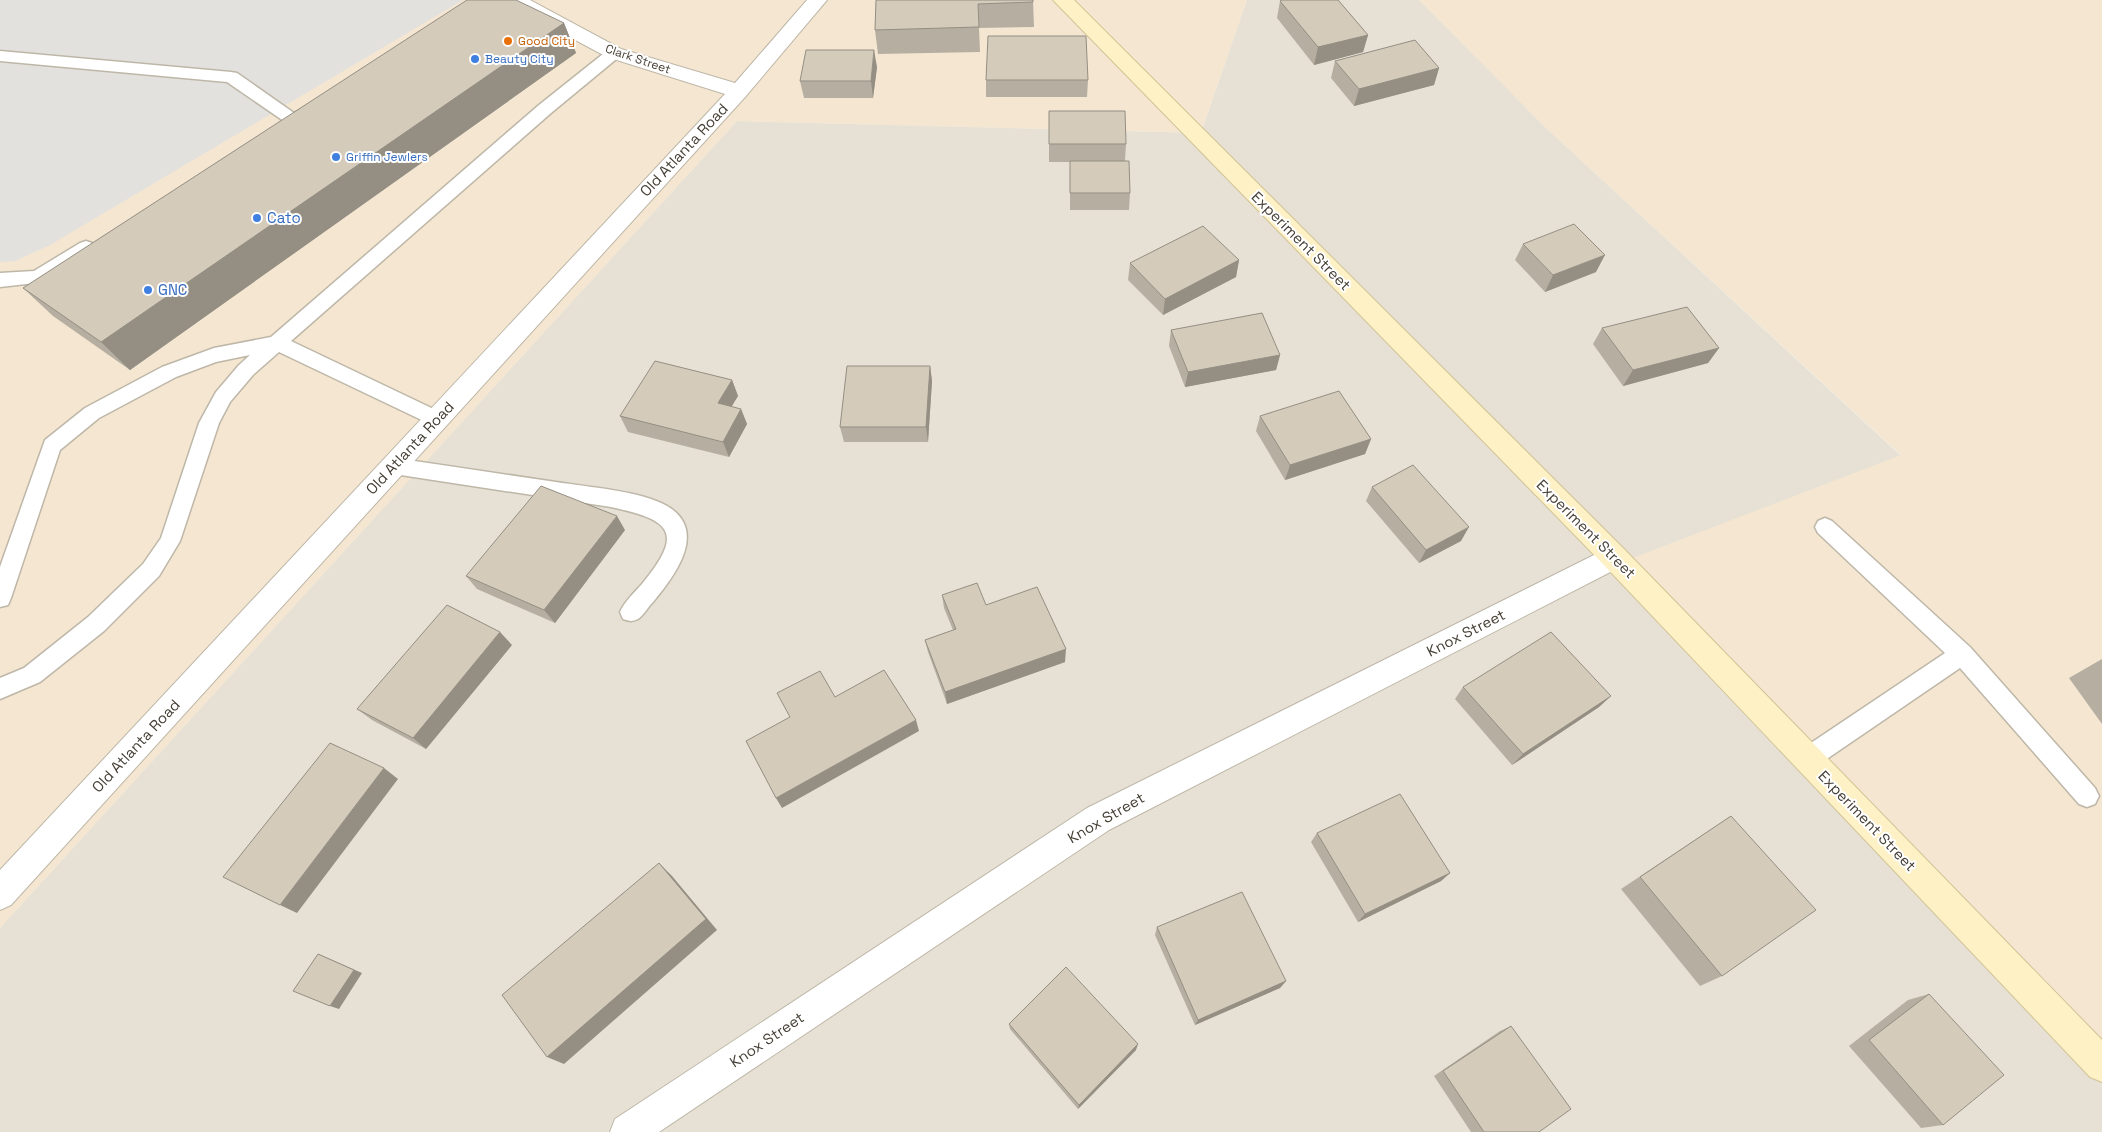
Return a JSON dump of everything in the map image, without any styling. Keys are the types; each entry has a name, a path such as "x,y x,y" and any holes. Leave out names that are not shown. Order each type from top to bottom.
{"main road":[{"name":"Experiment Street","path":"1063,0 1614,557 2102,1065"}],"street":[{"name":"Clark Street","path":"516,0 614,53 739,91"},
{"name":"Old Atlanta Road","path":"0,894 739,91 817,0"},
{"name":"Knox Street","path":"628,1132 1098,819 1614,557"}],"lane":[{"path":"0,689 32,675 96,624 151,570 170,541 209,423 223,397 246,370 544,109 614,53"},
{"path":"0,56 231,77 294,120"},
{"path":"278,130 328,99"},
{"path":"0,280 38,277 102,238"},
{"path":"0,598 52,446 92,413 169,372 214,355 278,343 437,419"},
{"path":"394,466 611,499 646,507 666,517 673,524 678,539 671,563 631,612"},
{"path":"1825,527 1962,654 2087,796"},
{"path":"1808,759 1962,654"}],"shaded area":[{"path":"0,0 1247,0 1201,133 737,121 0,928"},
{"path":"0,0 463,0 50,245 15,261 0,262"},
{"path":"1247,0 1419,0 1547,129 1901,456 1618,564 2102,1048 2102,1132 0,1132 0,928 737,121 1201,133"},
{"path":"1419,0 2102,0 2102,1048 1617,564 1901,455 1547,129"}],"building":[{"path":"467,0 516,0 564,23 101,342 23,288"},
{"path":"876,0 1033,0 1033,2 978,4 979,27 875,30"},
{"path":"1338,0 1368,35 1318,47 1280,1"},
{"path":"988,36 1086,36 1088,80 986,80"},
{"path":"1415,40 1439,68 1359,89 1335,61"},
{"path":"806,50 874,50 871,81 800,81"},
{"path":"1049,111 1125,111 1126,144 1049,144"},
{"path":"1070,161 1129,161 1130,193 1070,193"},
{"path":"1574,224 1605,255 1553,275 1523,244"},
{"path":"1203,226 1239,260 1165,299 1130,263"},
{"path":"1687,307 1719,348 1633,370 1602,328"},
{"path":"1262,313 1280,355 1188,372 1171,330"},
{"path":"655,361 732,380 718,403 741,409 723,442 620,416"},
{"path":"847,366 930,366 926,427 840,427"},
{"path":"1339,391 1371,439 1290,465 1260,416"},
{"path":"1413,465 1469,527 1426,550 1372,487"},
{"path":"541,486 617,516 544,610 466,576"},
{"path":"977,583 986,605 1037,587 1066,649 945,692 925,640 956,629 942,595"},
{"path":"447,605 500,632 413,738 357,709"},
{"path":"1551,632 1611,696 1523,754 1463,687"},
{"path":"884,670 916,720 776,798 746,741 790,717 777,693 820,671 835,697"},
{"path":"330,743 384,768 280,905 223,877"},
{"path":"1400,794 1450,873 1365,914 1317,833"},
{"path":"1731,816 1816,910 1722,976 1640,877"},
{"path":"659,863 706,919 547,1057 502,995"},
{"path":"1242,892 1286,981 1198,1020 1157,927"},
{"path":"318,954 354,970 330,1006 293,991"},
{"path":"1066,967 1138,1044 1079,1105 1009,1024"},
{"path":"1929,994 2004,1075 1943,1125 1869,1040"},
{"path":"1511,1026 1571,1109 1539,1132 1484,1132 1443,1071"}],"place":[{"name":"Good City","path":"508,41"},
{"name":"Beauty City","path":"475,59"},
{"name":"Griffin Jewlers","path":"336,157"},
{"name":"Cato","path":"257,218"},
{"name":"GNC","path":"148,290"}]}
